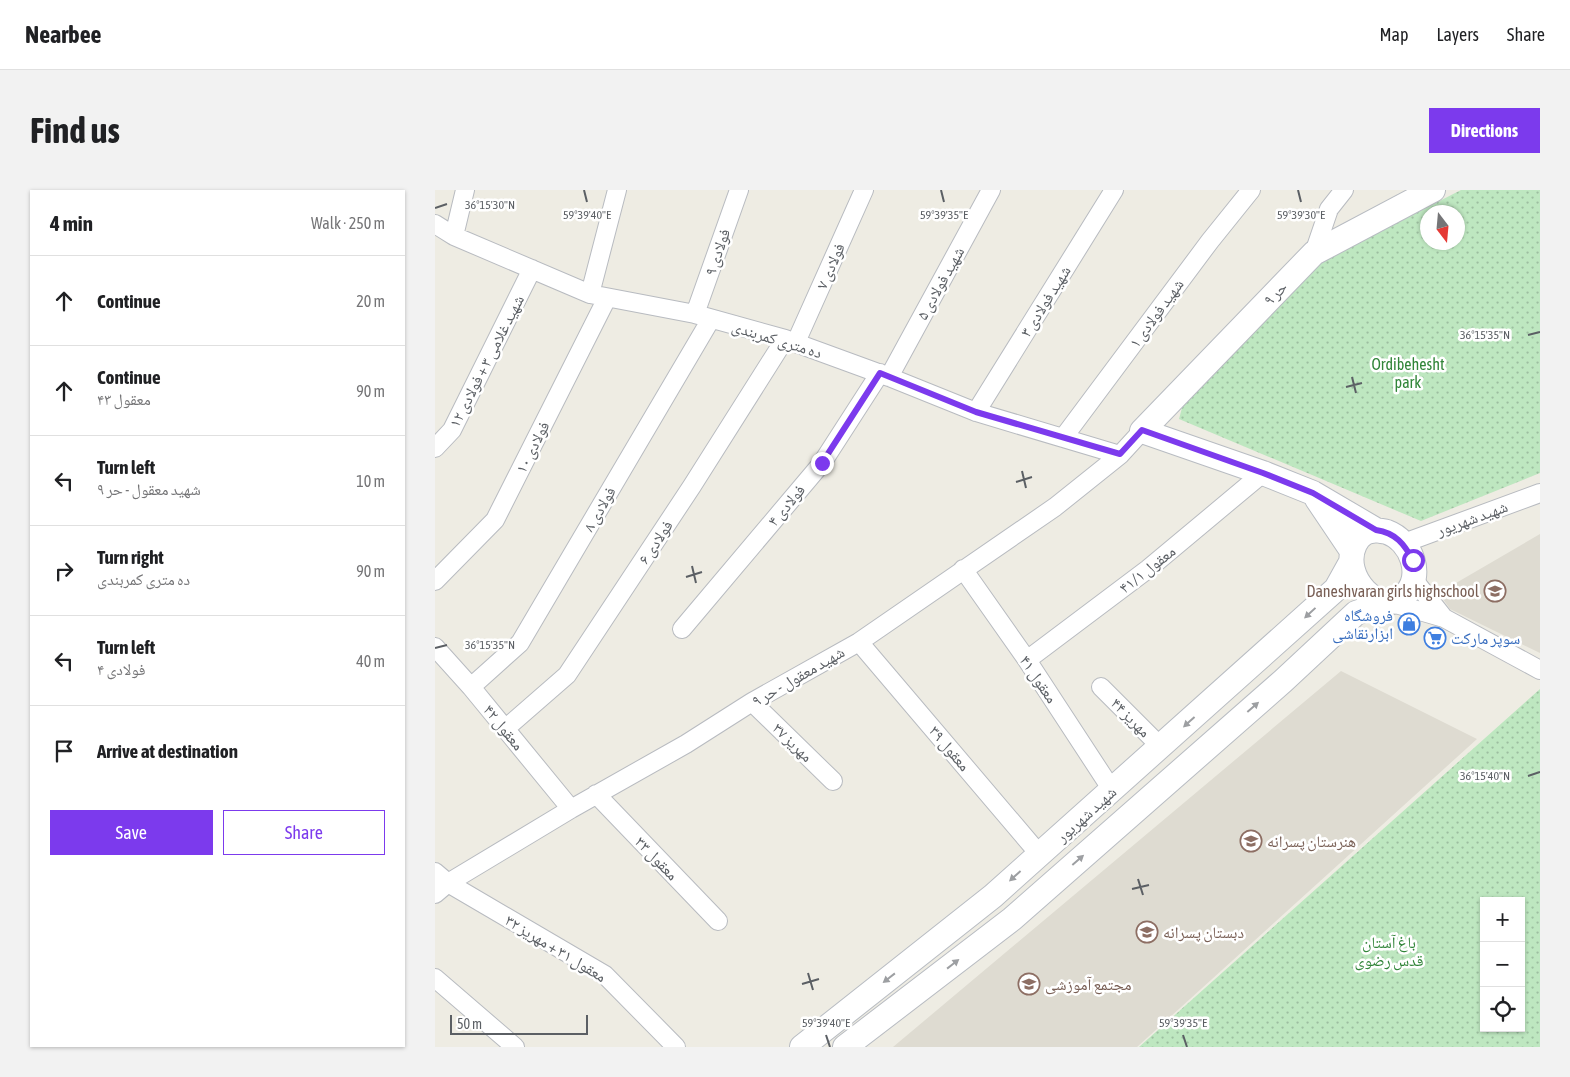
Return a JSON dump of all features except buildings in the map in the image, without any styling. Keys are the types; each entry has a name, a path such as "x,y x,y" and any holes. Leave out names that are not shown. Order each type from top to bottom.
{"street":[{"path":"454,236 465,190"},
{"name":"فولادی ۱۰","path":"435,581 495,520 599,296 617,190"},
{"name":"فولادی ۹","path":"703,316 739,190"},
{"name":"فولادی ۷","path":"790,341 864,190"},
{"name":"شهید فولادی ۵","path":"885,375 991,190"},
{"name":"شهید فولادی ۳","path":"976,412 1113,190"},
{"name":"شهید فولادی ۱","path":"1063,438 1210,240 1251,190"},
{"path":"1314,253 1329,209 1344,190"},
{"name":"حر ۹","path":"1142,430 1314,253 1433,190"},
{"name":"ده متری کمربندی","path":"435,224 454,236 599,296 703,316 790,341 885,375 976,412 1120,454"},
{"name":"شهید غلامی ۳ + فولادی ۱۲","path":"435,448 452,430 532,269"},
{"name":"فولادی ۸","path":"471,687 520,643 703,316"},
{"name":"فولادی ۶","path":"505,729 567,675 790,341"},
{"name":"فولادی ۴","path":"682,629 822,463 885,375"},
{"path":"1142,430 1313,493 1376,530 1387,532 1404,543 1413,560 1414,580 1409,591 1401,599 1389,602"},
{"name":"شهید معقول - حر ۹","path":"439,883 686,744 752,702 859,642 1055,507 1120,454 1142,430"},
{"name":"معقول ۴۱/۱","path":"1027,660 1148,569 1263,473"},
{"path":"1313,493 1351,557"},
{"name":"شهید شهریور","path":"1404,543 1540,493"},
{"path":"1376,530 1364,533 1356,541 1351,557 1352,572 1361,588 1378,600 1444,618 1540,670"},
{"name":"شهید شهریور","path":"802,1047 993,896 1040,855 1336,589 1351,557"},
{"name":"معقول ۴۱","path":"963,569 1027,660 1112,790"},
{"path":"1414,580 1444,618"},
{"name":"شهید شهریور","path":"845,1047 1012,918 1283,681 1356,613 1389,602"},
{"name":"معقول ۳۹","path":"859,642 1040,855"},
{"name":"معقول ۴۲","path":"435,646 571,809"},
{"name":"مهریز ۴۴","path":"1101,687 1161,746"},
{"name":"مهریز ۳۷","path":"752,702 833,781"},
{"name":"معقول ۳۳","path":"596,794 718,922"},
{"name":"معقول ۳۱ + مهریز ۳۲","path":"439,883 605,976 676,1047"},
{"path":"435,978 515,1047"}],"shaded area":[{"name":"Daneshvaran girls highschool","path":"1540,534 1540,653 1450,609 1443,599 1456,583"},
{"path":"1341,671 1477,739 1137,1047 893,1047"}],"green space":[{"name":"Ordibehesht park","path":"1461,190 1540,190 1540,473 1421,521 1179,419 1183,404 1324,260 1420,211 1420,250 1465,250 1465,205 1432,205"},
{"name":"باغ آستان قدس رضوی","path":"1540,689 1540,1047 1139,1047"}],"place":[{"name":"Daneshvaran girls highschool","path":"1495,591"},
{"name":"فروشگاه ابزارنقاشی","path":"1409,624"},
{"name":"سوپر مارکت","path":"1435,638"},
{"name":"هنرستان پسرانه","path":"1251,841"},
{"name":"دبستان پسرانه","path":"1147,932"},
{"name":"مجتمع آموزشی","path":"1029,984"}],"route":[{"path":"822,463 880,373 976,412 1120,454 1142,430 1313,493 1376,530 1387,532 1396,537 1404,543 1413,560"}]}
